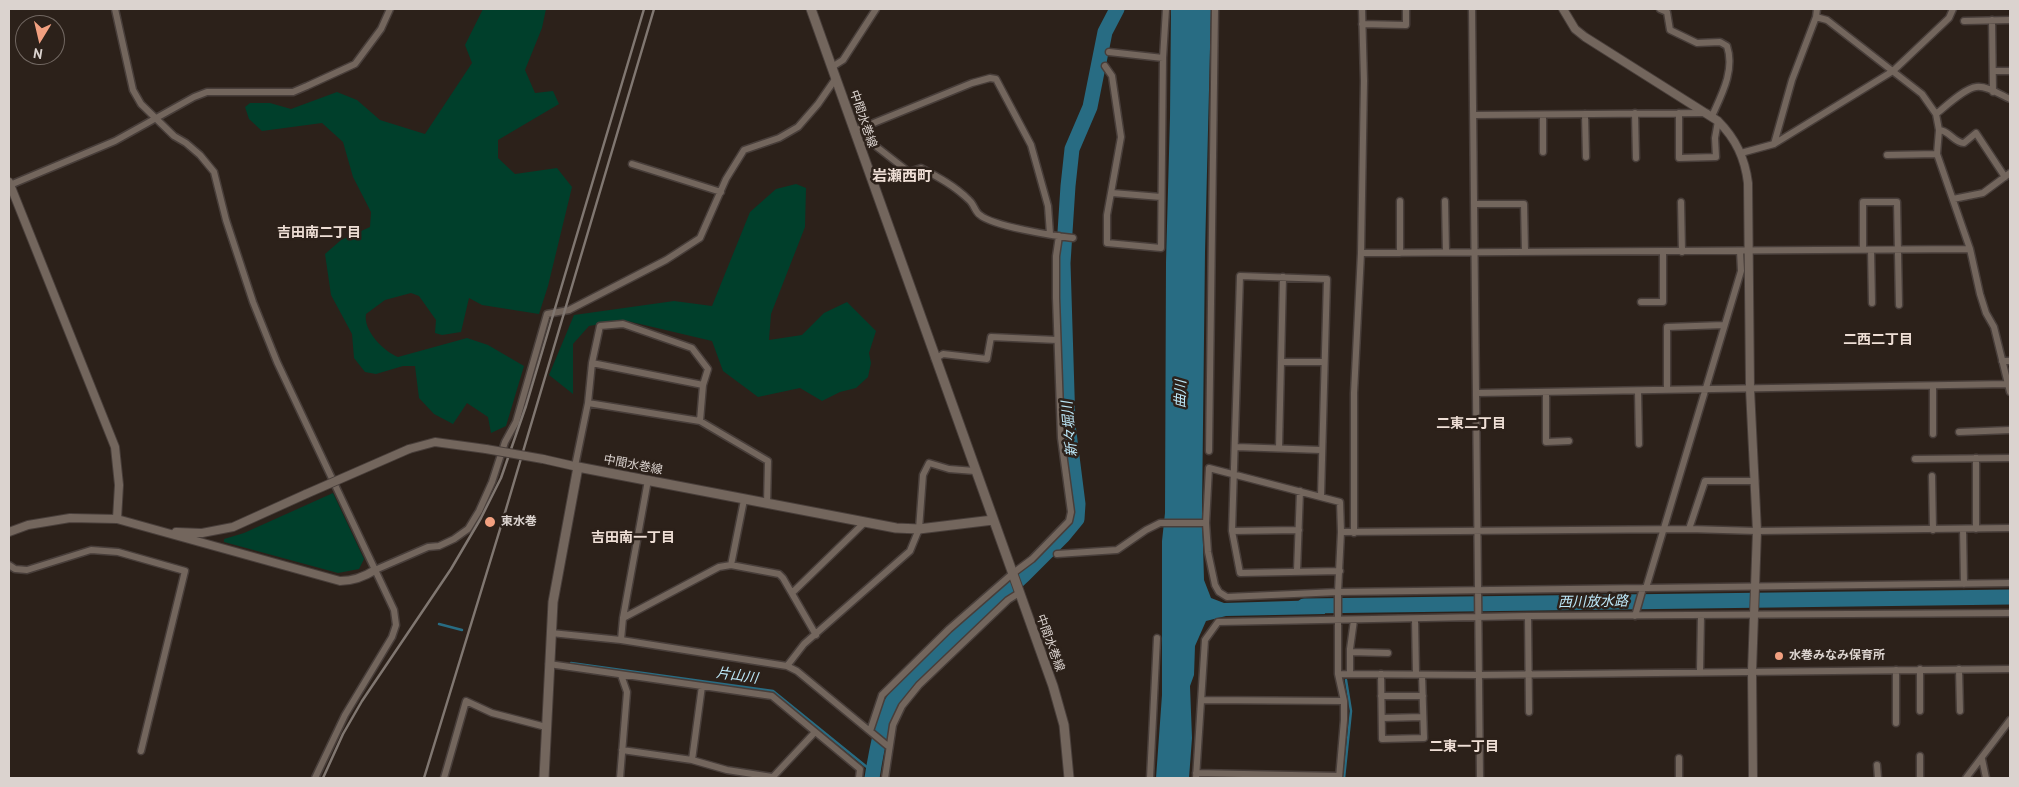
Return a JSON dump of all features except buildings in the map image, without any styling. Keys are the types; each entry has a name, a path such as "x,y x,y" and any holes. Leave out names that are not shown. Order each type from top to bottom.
{"main road":[{"name":"中間水巻線","path":"812,9 1018,593 1053,686 1065,734 1069,778"},
{"name":"中間水巻線","path":"576,466 896,528 919,529 993,520"},
{"path":"544,778 553,602 576,466"}],"street":[{"path":"115,9 133,90 141,104 155,119 200,155 214,172 232,238 253,302 277,362 394,610 396,625 394,631 385,650 344,715 315,778"},
{"path":"117,519 119,485 115,447 9,184 116,141 194,97 207,92 223,90 293,92 355,64 381,29 390,9"},
{"path":"832,67 843,60 876,9"},
{"path":"1105,66 1112,76 1121,137 1108,216 1107,243 1161,248 1163,58 1166,9"},
{"path":"1209,450 1215,9"},
{"path":"1354,533 1354,393 1360,253 1364,81 1362,9"},
{"path":"1362,24 1406,24 1406,9"},
{"path":"1472,9 1480,778"},
{"path":"1563,9 1575,29 1585,37 1713,117 1728,131 1741,152 1746,168 1748,183 1750,389 1757,531 1752,671 1753,778"},
{"path":"1660,9 1667,10 1670,30 1697,43 1720,42 1727,46 1730,60 1729,74 1713,117 1716,158 1679,158 1679,113"},
{"path":"1774,144 1792,80 1816,17 1817,9"},
{"path":"1741,152 1774,144 1894,71 1949,18 1953,9"},
{"path":"1816,17 1827,20 1894,71 1922,94 1936,114 1939,130 1937,154 1970,249 1986,313 1994,327 2010,392"},
{"path":"1992,20 1993,92"},
{"path":"1964,21 2010,20"},
{"path":"1109,52 1163,58"},
{"path":"1993,71 2010,71"},
{"path":"9,532 28,525 70,518 117,519 340,581 349,581 366,576 375,570 428,547 439,546 454,539 468,529 479,511 492,482 505,442 516,422 547,314 569,310 666,260 700,238 726,179 744,150 779,138 798,127 818,104 836,78"},
{"path":"854,130 972,83 990,78 996,79 1032,145 1048,206 1050,234"},
{"path":"1936,114 1976,87 2010,99"},
{"path":"1635,113 1636,158"},
{"path":"1474,115 1679,113 1713,117"},
{"path":"1586,114 1586,157"},
{"path":"1543,115 1543,152"},
{"path":"1939,130 1947,132 1960,143 1964,143 1976,133 2008,175 1983,193 1953,199"},
{"path":"859,145 873,144 909,172 921,168 947,183 968,199 979,215 987,219 1011,226 1073,238"},
{"path":"1887,155 1937,154"},
{"path":"632,164 721,192"},
{"path":"1112,192 1161,197"},
{"path":"1400,201 1400,253"},
{"path":"1445,201 1446,252"},
{"path":"1681,202 1682,252"},
{"path":"1862,249 1863,202 1896,202 1899,305"},
{"path":"1474,204 1524,204 1525,252"},
{"path":"870,730 882,695 949,629 1032,559 1069,520 1071,512 1061,438 1057,340 1056,256 1059,236"},
{"path":"1360,253 1970,249"},
{"path":"1872,250 1872,303"},
{"path":"1635,616 1682,470 1704,390 1741,271 1740,251"},
{"path":"1641,302 1662,302 1663,252"},
{"path":"1321,496 1327,279 1240,276 1232,531 1240,573 1340,570"},
{"path":"1279,448 1282,277"},
{"path":"162,531 202,533 233,527 409,449 435,442 486,448 576,466 588,403 592,363 600,326 623,324 692,348 708,369 704,385 700,421"},
{"path":"1667,390 1667,327 1724,325"},
{"path":"935,359 943,354 987,359 991,337 1057,340"},
{"path":"2002,361 2010,361"},
{"path":"1281,362 1324,362"},
{"path":"592,363 704,385"},
{"path":"1477,393 2008,384"},
{"path":"1933,386 1933,434"},
{"path":"1638,391 1639,444"},
{"path":"1546,393 1546,442 1569,441"},
{"path":"588,403 700,421 768,461 767,504"},
{"path":"1959,432 2010,430"},
{"path":"1236,447 1321,450"},
{"path":"1976,458 1976,529"},
{"path":"1915,459 2010,458"},
{"path":"787,666 804,644 910,551 919,529 923,475 928,462 949,469 975,471"},
{"path":"2010,583 1755,588 1644,588 1479,593 1338,594 1227,597 1219,592 1214,585 1208,552 1206,523 1209,468 1340,502 1342,532 1338,594 1338,616 1338,674 1344,701 1339,777 1196,775 1206,640 1218,622 1338,616 1354,620 1478,616 2010,613"},
{"path":"1932,476 1933,530"},
{"path":"621,640 623,618 648,480"},
{"path":"1689,529 1704,481 1756,481"},
{"path":"1297,571 1300,491"},
{"path":"731,565 744,500"},
{"path":"792,593 864,523"},
{"path":"1057,554 1117,550 1146,530 1160,523 1206,523"},
{"path":"1342,532 1663,529 1757,531 1933,530 2010,528"},
{"path":"1963,529 1964,584"},
{"path":"1232,531 1299,530"},
{"path":"9,565 15,569 27,570 91,550 118,552 185,571 141,752"},
{"path":"623,618 719,567 731,565 779,574 816,635"},
{"path":"885,778 893,725 902,706 919,685 1008,600 1018,593"},
{"path":"1528,616 1529,712"},
{"path":"1700,616 1700,671"},
{"path":"1381,674 1382,739 1424,738 1423,696 1419,675 1415,619"},
{"path":"1350,674 1350,652 1354,620"},
{"path":"551,633 621,640 787,666 797,671 889,747"},
{"path":"1150,778 1158,638"},
{"path":"1350,652 1388,653"},
{"path":"549,664 772,696 860,769 859,778"},
{"path":"1959,669 1960,711"},
{"path":"1338,674 1479,675 1700,671 2010,669"},
{"path":"1896,670 1896,723"},
{"path":"1920,670 1920,711"},
{"path":"620,778 627,692 621,675"},
{"path":"692,760 702,686"},
{"path":"1381,696 1423,696"},
{"path":"1201,700 1344,701"},
{"path":"444,778 466,701 492,713 546,728"},
{"path":"1382,718 1423,717"},
{"path":"1966,778 2010,720"},
{"path":"622,750 692,760 727,770 772,778 816,732"},
{"path":"1920,756 1920,778"},
{"path":"1679,758 1679,778"},
{"path":"1982,759 1986,778"},
{"path":"1877,765 1878,778"}],"green space":[{"path":"483,9 546,9 542,28 525,70 535,93 553,91 559,104 498,140 498,158 515,174 557,168 572,187 548,286 539,314 482,305 469,298 461,332 442,335 435,333 436,320 419,296 411,293 385,300 366,314 366,320 371,333 380,345 398,357 467,338 488,345 524,366 506,426 491,433 488,417 467,403 453,424 434,414 419,398 415,366 403,366 376,374 365,372 354,358 352,334 331,295 325,254 341,240 370,227 371,212 353,177 343,142 322,123 262,131 249,119 245,107 250,103 270,103 291,109 337,92 357,100 380,120 425,134 472,63 465,45"},
{"path":"796,184 806,188 805,227 771,314 769,340 802,335 824,313 847,302 876,331 869,353 871,363 868,377 856,388 840,392 822,401 800,388 758,397 723,371 712,341 623,320 589,326 573,344 573,394 549,375 574,315 674,301 712,306 750,212 776,189"},
{"path":"333,493 364,559 359,569 338,573 224,542 224,539 244,533"}],"water":[{"name":"曲川","path":"1171,9 1211,9 1205,252 1202,511 1204,580 1211,598 1224,603 1324,600 1325,614 1226,616 1206,621 1195,646 1194,675 1190,686 1192,738 1189,778 1156,778 1162,695 1162,541 1165,513 1166,262"}],"waterway":[{"name":"新々堀川","path":"872,778 884,720 887,711 898,694 911,679 1024,575 1063,536 1077,519 1078,504 1068,425 1063,263 1068,186 1072,149 1090,107 1105,32 1117,9"},
{"name":"西川放水路","path":"1304,606 2010,597"},
{"name":"片山川","path":"439,624 462,630"},
{"name":"片山川","path":"571,663 773,691 873,772"},
{"path":"1344,778 1351,711 1346,680"}],"railway":[{"path":"323,778 343,734 362,701 451,569 481,518 501,478 526,406 644,9"},
{"path":"424,778 501,526 654,9"}],"place":[{"name":"東水巻","path":"490,522"},
{"name":"水巻みなみ保育所","path":"1779,656"}],"district":[{"name":"岩瀬西町","path":"902,177"},
{"name":"吉田南二丁目","path":"319,233"},
{"name":"二西二丁目","path":"1878,340"},
{"name":"二東二丁目","path":"1471,424"},
{"name":"吉田南一丁目","path":"633,538"},
{"name":"二東一丁目","path":"1464,747"}]}
